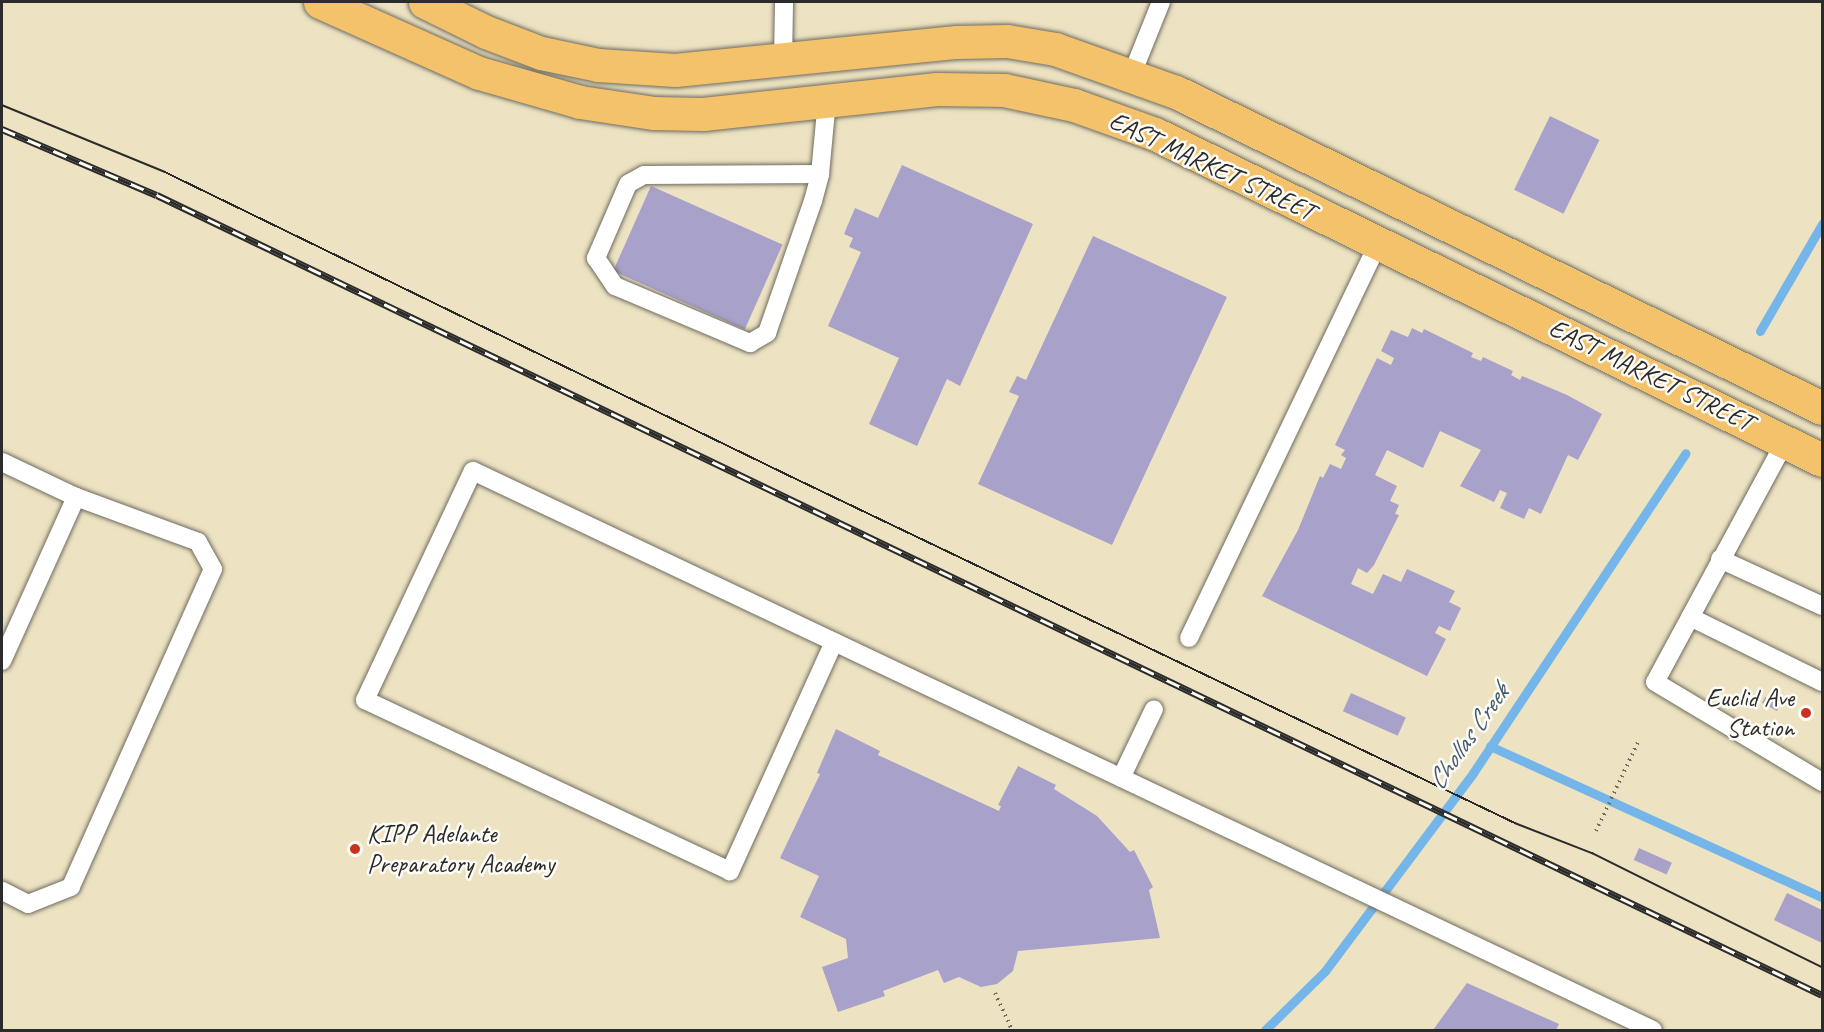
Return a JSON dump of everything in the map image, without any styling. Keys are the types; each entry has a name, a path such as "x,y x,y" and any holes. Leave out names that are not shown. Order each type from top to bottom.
{"main road":[{"name":"EAST MARKET STREET","path":"320,2 479,73 580,102 703,114 938,89 1004,90 1074,105 1155,134 1786,440 1822,460"},
{"name":"EAST MARKET STREET","path":"425,2 486,32 541,53 598,65 675,70 957,42 1007,41 1055,49 1132,74 1399,200 1816,405"},
{"path":"1378,244 1399,200"},
{"path":"1786,440 1816,405"}],"lane":[{"path":"783,61 784,2"},
{"path":"1132,74 1161,2"},
{"path":"820,174 644,175 628,184 596,258 615,286 750,343 767,333 820,174 827,100"},
{"path":"1189,638 1378,244"},
{"path":"1786,440 1655,682 1822,782"},
{"path":"2,462 76,497 198,542 213,569 71,886 28,904 2,891"},
{"path":"834,642 730,871 365,700 473,471 1278,852 1653,1030"},
{"path":"2,662 76,497"},
{"path":"1720,559 1822,606"},
{"path":"1690,617 1822,682"},
{"path":"1121,778 1154,709"}],"path":[{"path":"1596,831 1638,742"},
{"path":"995,993 1012,1030"}],"building":[{"path":"1550,116 1599,140 1563,214 1514,190"},
{"path":"902,165 1033,224 960,386 947,379 917,446 869,424 899,358 828,326 861,252 849,247 853,238 844,234 855,208 878,218"},
{"path":"651,186 783,245 745,330 613,271"},
{"path":"1093,236 1227,297 1112,545 978,484 1019,396 1009,392 1017,376 1026,380"},
{"path":"1412,328 1422,333 1424,329 1473,353 1471,357 1481,361 1483,357 1513,371 1511,375 1520,380 1522,376 1567,395 1602,414 1578,460 1568,455 1541,514 1529,508 1524,519 1500,508 1507,493 1500,490 1494,502 1460,486 1481,450 1440,431 1423,468 1387,450 1375,475 1397,486 1390,501 1399,505 1395,514 1399,515 1374,565 1367,573 1358,568 1351,584 1373,594 1383,574 1401,582 1407,569 1455,591 1449,602 1461,608 1450,631 1439,626 1435,633 1446,639 1427,676 1262,596 1298,530 1320,476 1323,478 1330,464 1341,469 1346,458 1341,455 1345,450 1335,445 1377,358 1391,365 1394,358 1381,351 1391,330 1408,337"},
{"path":"1351,693 1406,717 1398,736 1343,711"},
{"path":"1765,697 1780,704 1777,711 1762,703"},
{"path":"836,729 880,751 878,755 999,811 1001,806 998,805 1018,766 1056,785 1054,789 1097,816 1130,852 1134,850 1153,887 1149,890 1160,938 1018,951 1013,971 997,984 981,987 959,977 944,983 938,970 883,991 885,996 838,1012 822,967 848,958 846,939 800,917 819,876 780,858 820,774 817,773"},
{"path":"1639,848 1672,863 1667,875 1634,860"},
{"path":"1787,893 1822,910 1822,943 1774,920"},
{"path":"1467,983 1559,1024 1556,1030 1433,1030"}],"waterway":[{"path":"1760,331 1822,224"},
{"name":"Chollas Creek","path":"1265,1030 1325,971 1473,773 1686,453"},
{"path":"1490,746 1822,897"}],"tram line":[{"path":"2,105 165,172 792,477 1515,823 1592,853 1822,967"}],"railway":[{"path":"2,129 157,195 1822,995"}],"place":[{"name":"Euclid Ave Station","path":"1806,713"},
{"name":"KIPP Adelante Preparatory Academy","path":"355,849"}]}
